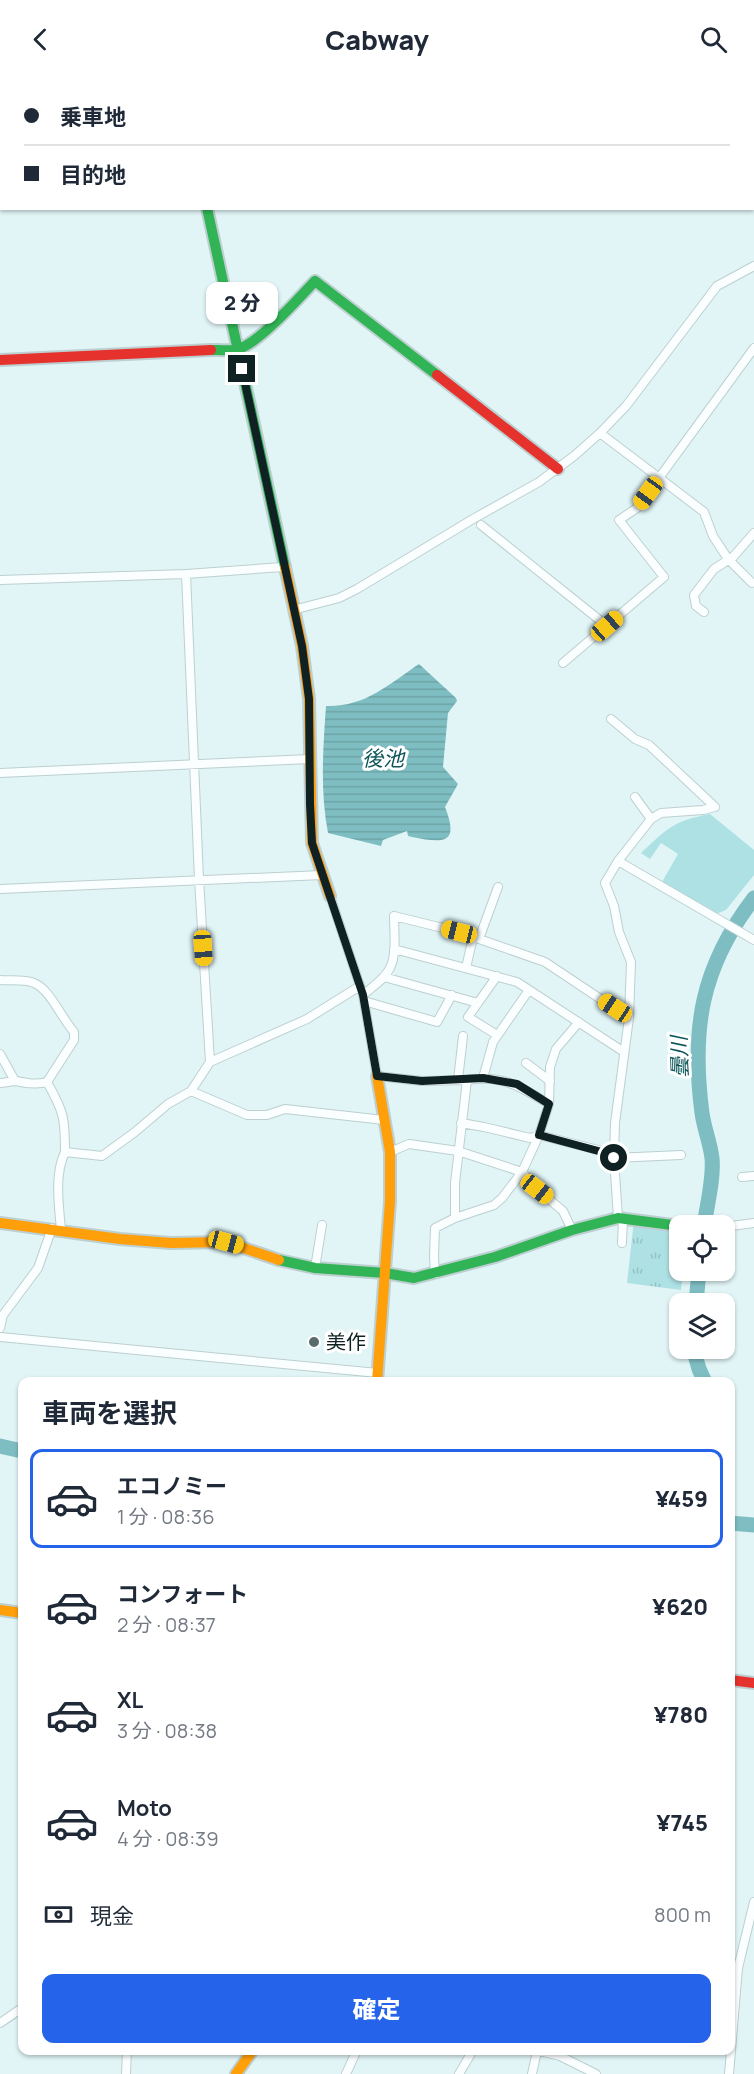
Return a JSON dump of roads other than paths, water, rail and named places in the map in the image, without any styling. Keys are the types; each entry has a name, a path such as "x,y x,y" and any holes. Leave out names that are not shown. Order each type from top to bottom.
{"street":[{"path":"0,1337 378,1377 390,1201 390,1152 360,986 312,843 309,699 302,646 207,210"},
{"path":"293,610 339,598 357,589 558,469 600,433 626,406 717,286 754,266"},
{"path":"0,360 238,349 252,341 315,281 558,469"},
{"path":"563,663 664,577 619,520 637,508 754,348"},
{"path":"600,433 704,512 713,536 728,559 752,583"},
{"path":"481,525 607,626"},
{"path":"704,612 696,606 694,595 714,569 733,557 754,533"},
{"path":"0,580 186,574 284,567"},
{"path":"186,574 199,879 210,1062"},
{"path":"611,719 635,739 649,745 715,807 661,813 651,819 618,861 605,883 614,906 619,932 631,962 629,1018 615,1123 614,1158 622,1243"},
{"path":"0,773 195,766 310,759"},
{"path":"635,797 651,819"},
{"path":"618,861 754,940"},
{"path":"0,889 322,875"},
{"path":"465,968 498,887"},
{"path":"363,998 391,968 394,949 394,916 476,938 545,962 629,1018"},
{"path":"394,949 517,982 624,1052"},
{"path":"497,976 468,1017 497,1035"},
{"path":"384,977 478,1003"},
{"path":"0,980 35,983 52,999 65,1023 74,1032 75,1040 47,1083"},
{"path":"65,1152 102,1156 168,1104 191,1091 210,1062 307,1019 360,986"},
{"path":"483,1078 493,1042 529,990"},
{"path":"363,998 437,1022 452,995"},
{"path":"435,1274 435,1228 494,1204 502,1198 522,1172 539,1135 549,1104 550,1067 556,1049 579,1022"},
{"path":"455,1218 454,1183 461,1123 464,1036"},
{"path":"0,1054 15,1081"},
{"path":"526,1063 550,1081"},
{"path":"377,1076 405,1080 483,1078 517,1084 549,1104"},
{"path":"0,1083 15,1081 21,1084 47,1083"},
{"path":"0,1328 3,1315 38,1269 57,1229 58,1195 65,1152 65,1120 61,1107 47,1083"},
{"path":"191,1091 247,1116 267,1115 285,1109 384,1120"},
{"path":"461,1123 530,1138 539,1135 602,1152 614,1158 681,1155"},
{"path":"390,1152 409,1144 458,1151 522,1172 537,1189 564,1211 572,1230"},
{"path":"742,1177 754,1176"},
{"path":"0,1223 120,1239 171,1243 226,1242 284,1263 414,1278 495,1257 572,1230 621,1218 669,1225"},
{"path":"735,1226 754,1223"},
{"path":"315,1268 322,1225"},
{"path":"0,1610 18,1612"},
{"path":"735,1681 754,1683"},
{"path":"735,2003 738,1968 754,1902"},
{"path":"0,2023 18,2011"},
{"path":"126,2074 127,2055"},
{"path":"236,2074 249,2055"},
{"path":"346,2074 355,2055"},
{"path":"459,2074 470,2055"},
{"path":"532,2074 535,2055"},
{"path":"555,2055 596,2074"},
{"path":"729,2074 731,2055"}],"water":[{"name":"後池","path":"419,664 457,701 448,713 443,767 458,784 445,807 451,829 449,835 440,840 432,840 408,836 407,831 383,840 381,846 328,833 323,786 326,706 353,703 364,699"}],"waterway":[{"name":"曇川","path":"706,1215 712,1166 699,1082 700,1026 711,974 736,924 754,898"},
{"name":"曇川","path":"697,1293 698,1281"},
{"name":"曇川","path":"696,1359 703,1377"},
{"name":"曇川","path":"0,1446 18,1450"},
{"path":"735,1523 754,1525"},
{"path":"7,2023 18,2016"}],"place":[{"name":"美作","path":"314,1342"}]}
